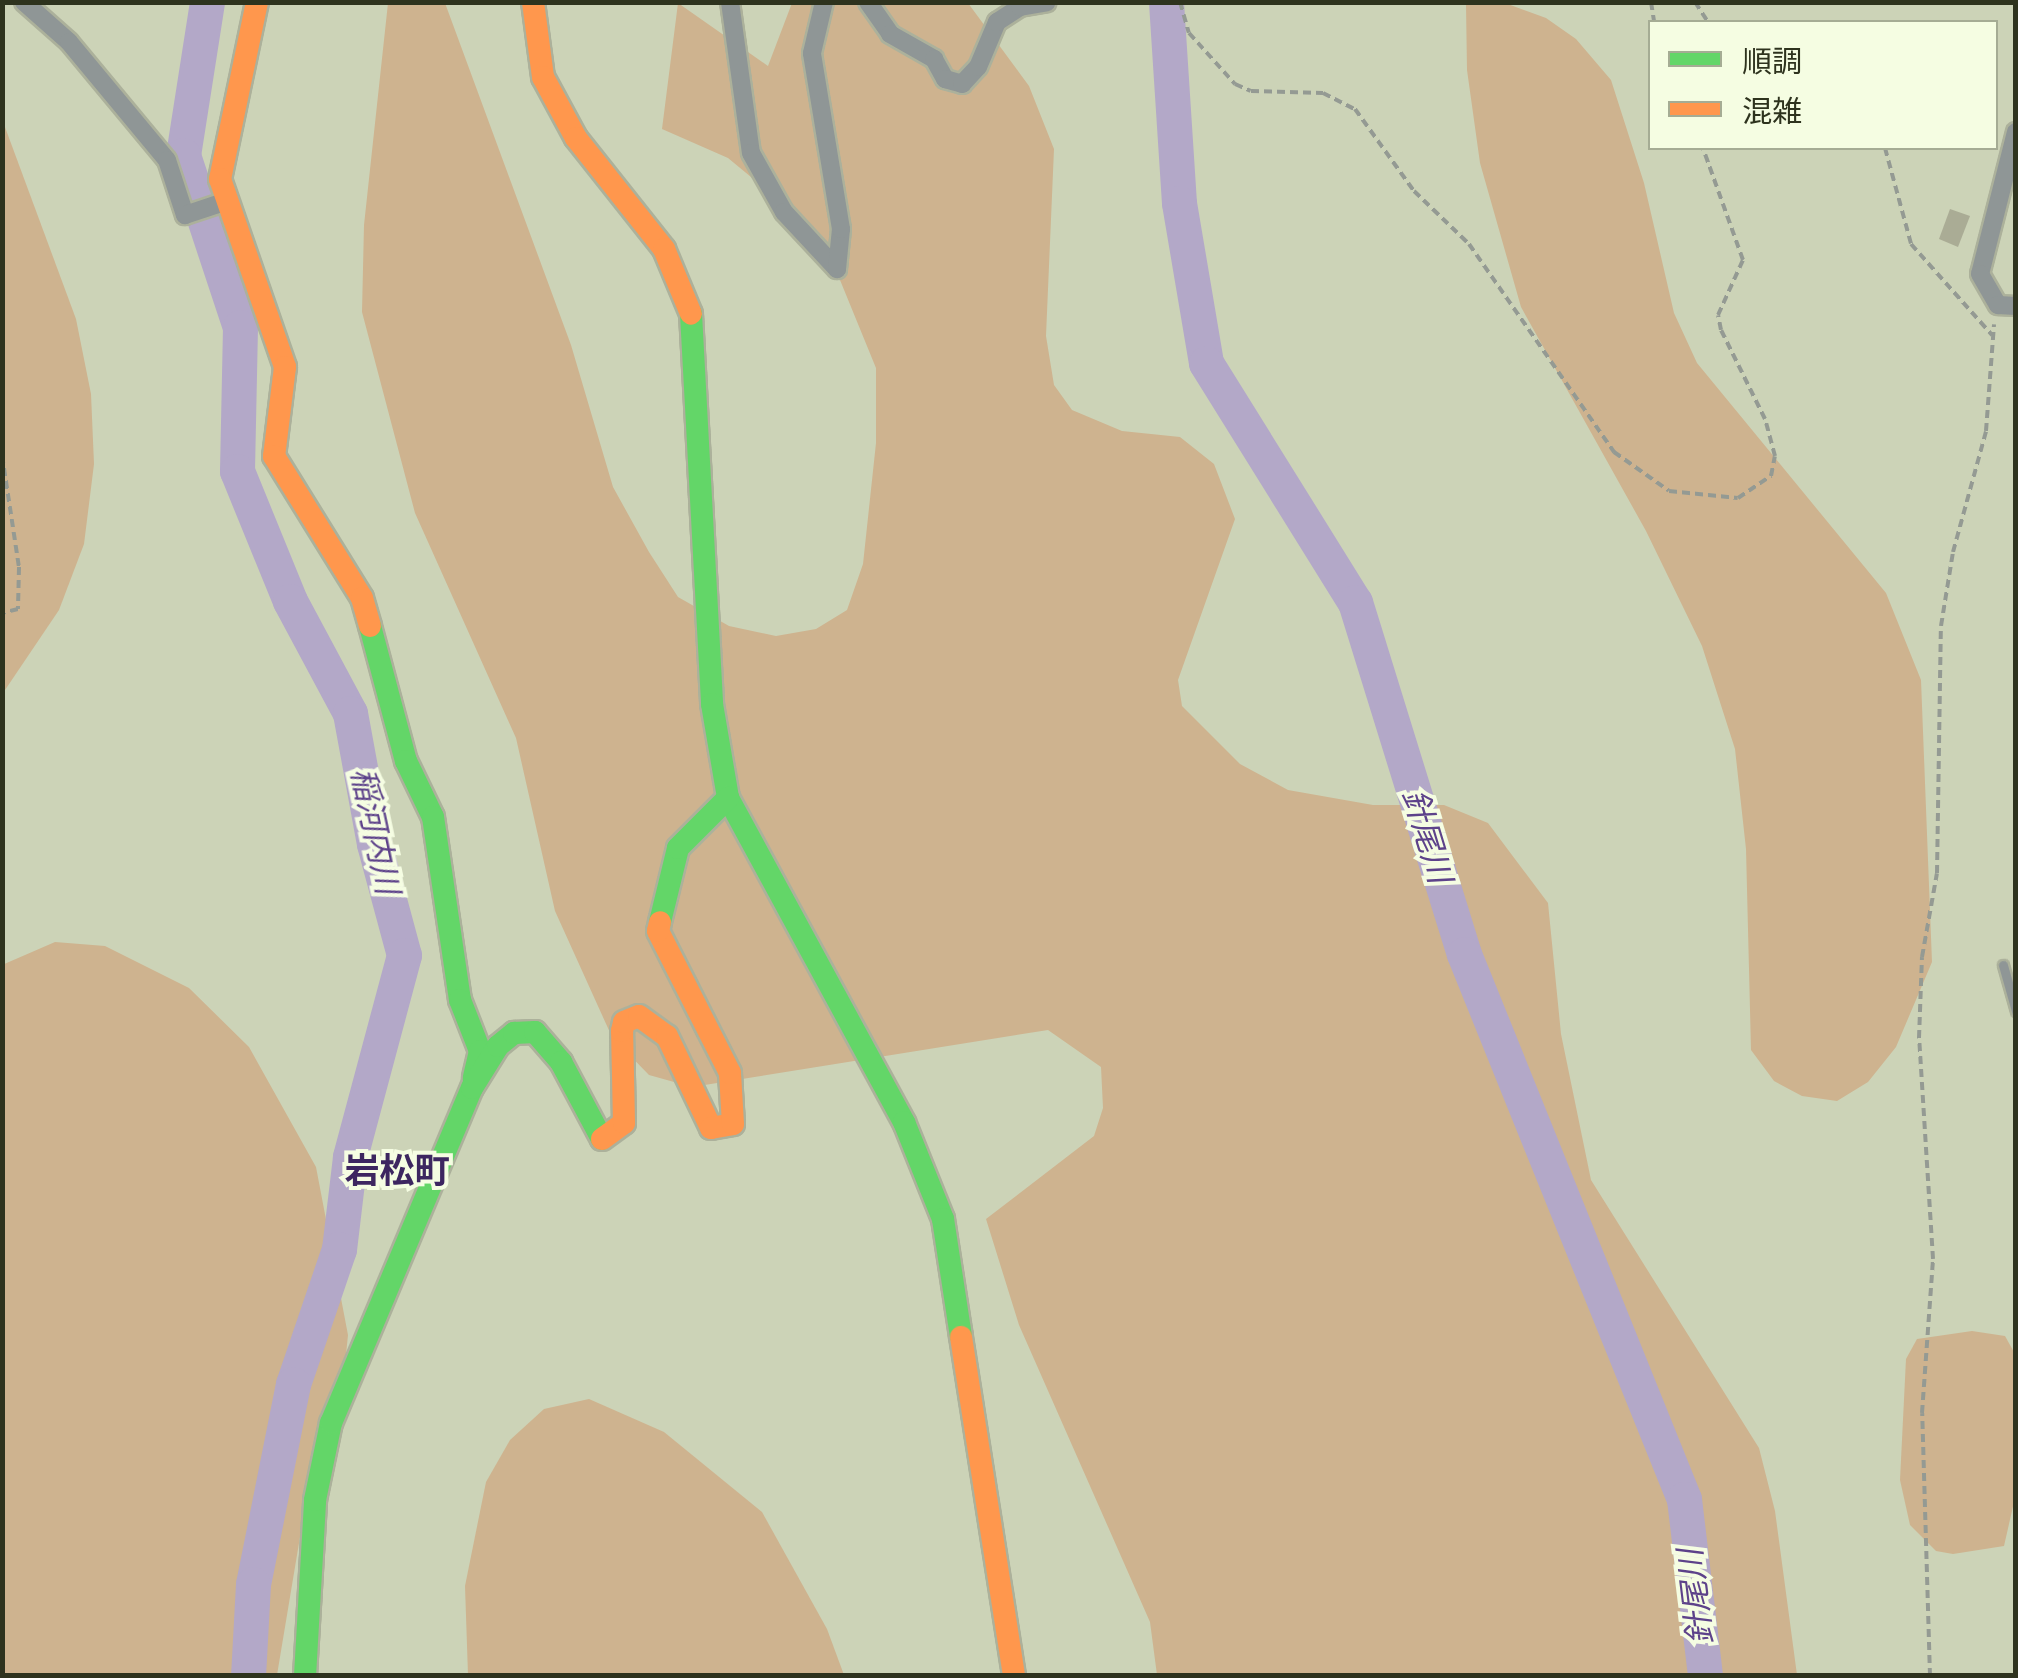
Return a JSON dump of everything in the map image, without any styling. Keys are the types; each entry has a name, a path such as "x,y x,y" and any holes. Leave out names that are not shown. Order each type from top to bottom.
{"street":[{"path":"24,2 69,42 167,160 185,215 222,205"},
{"path":"258,2 220,179 222,205 285,367 274,456 362,598 406,761 433,817 460,1000 480,1051 472,1088"},
{"path":"533,2 543,77 576,138 664,250 694,322 712,704 728,798 904,1122 943,1220 1014,1676"},
{"path":"730,2 751,153 784,212 837,270 841,229 812,53 824,2"},
{"path":"868,2 890,34 934,59 944,79 962,84 978,66 997,22 1020,7 1047,2"},
{"path":"2016,132 1980,274 1998,304 2016,306"},
{"path":"305,1676 316,1500 331,1423 472,1088 498,1046 514,1033 535,1032 561,1062 588,1123 602,1139 617,1134 626,1088 622,1031 624,1022 639,1016 667,1036 711,1128 721,1131 733,1124 730,1073 658,931 678,848 728,798"}],"lane":[{"path":"2003,965 2016,1011"}],"path":[{"path":"1180,2 1189,33 1236,84 1250,92 1323,93 1354,109 1414,191 1469,244 1614,452 1669,491 1738,498 1771,476 1774,456 1765,419 1721,330 1718,315 1743,260 1704,150"},
{"path":"1886,150 1911,244 1992,335 1986,431 1941,626 1937,872 1922,956 1919,1038 1933,1258 1922,1413 1930,1676"},
{"path":"2,455 20,568 18,610 2,613"}],"shaded area":[{"path":"388,3 445,3 571,345 613,487 649,552 678,597 729,626 776,636 816,629 847,610 863,564 876,443 876,368 822,236 728,158 662,129 678,3 768,66 792,3 968,3 1029,86 1054,149 1046,336 1054,385 1072,410 1122,431 1180,437 1214,464 1235,519 1178,680 1182,706 1240,764 1288,790 1373,805 1444,805 1488,823 1548,903 1561,1034 1591,1180 1759,1448 1775,1511 1797,1675 1157,1675 1150,1622 1019,1325 986,1219 1094,1136 1103,1108 1101,1067 1048,1030 692,1087 649,1075 612,1037 555,911 516,738 415,513 362,312 364,225"},
{"path":"1505,3 1546,18 1576,39 1611,80 1644,183 1674,313 1697,363 1886,593 1921,680 1932,962 1896,1047 1868,1082 1837,1101 1802,1096 1774,1081 1751,1050 1746,849 1735,749 1702,646 1646,531 1521,307 1480,163 1467,70 1466,5"},
{"path":"2,119 76,319 91,394 94,464 84,544 59,610 3,693"},
{"path":"55,942 105,946 189,988 249,1047 316,1167 348,1335 338,1434 302,1525 277,1675 3,1675 2,965"},
{"path":"1972,1331 2005,1336 2015,1354 2014,1502 2004,1546 1953,1554 1936,1551 1910,1525 1900,1480 1906,1359 1917,1339"},
{"path":"589,1399 664,1432 762,1512 827,1629 844,1675 468,1675 465,1586 486,1482 510,1440 544,1409"}],"building":[{"path":"1950,209 1970,216 1958,247 1939,239"}],"waterway":[{"name":"稲河内川","path":"207,2 183,155 240,327 237,471 290,601 350,713 374,844 404,955 350,1157 339,1249 293,1384 253,1584 248,1676"},
{"name":"針尾川","path":"1166,2 1179,203 1206,363 1355,602 1464,954 1684,1499 1705,1676"}],"traffic: fast":[{"path":"691,314 712,704 728,798 904,1122 943,1219 961,1337"},
{"path":"370,626 406,761 433,817 460,1000 480,1051 474,1078"},
{"path":"660,922 678,848 728,798"},
{"path":"305,1676 315,1500 331,1423 472,1088 498,1046 514,1033 535,1032 561,1062 602,1139"}],"traffic: slow":[{"path":"257,2 220,179 285,367 274,456 362,598 370,626"},
{"path":"533,2 543,77 576,138 664,249 691,314"},
{"path":"602,1139 624,1123 622,1031 624,1022 639,1016 667,1036 711,1128 733,1124 730,1073 658,931 660,922"},
{"path":"961,1337 1014,1676"}],"district":[{"name":"岩松町","path":"397,1171"}]}
